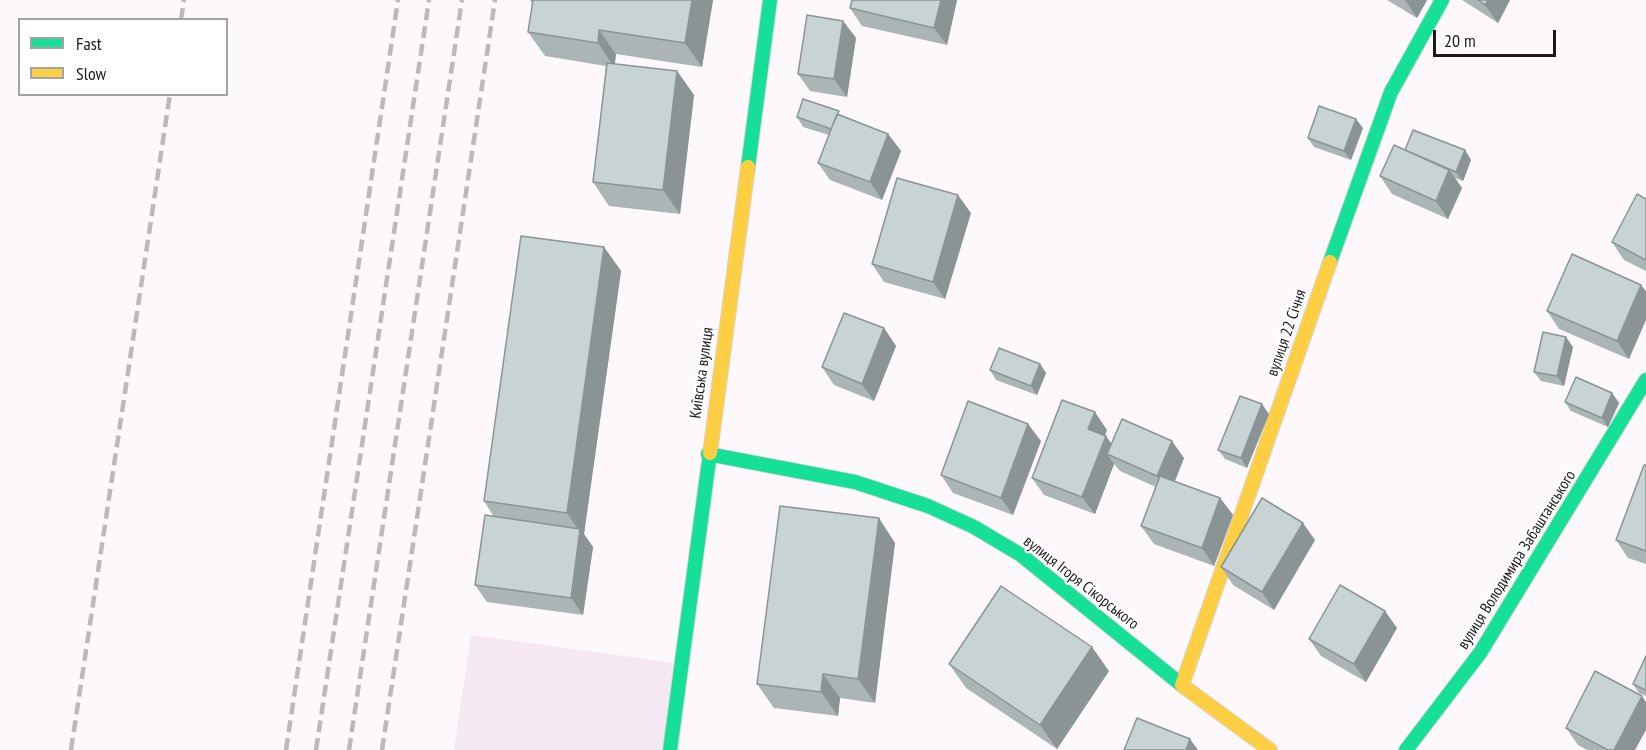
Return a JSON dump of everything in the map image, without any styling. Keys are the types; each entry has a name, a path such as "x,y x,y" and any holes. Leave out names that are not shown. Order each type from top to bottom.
{"street":[{"name":"Київська вулиця","path":"670,750 770,0"},
{"name":"вулиця 22 Січня","path":"1182,685 1377,126 1391,92 1442,0"},
{"name":"вулиця Володимира Забаштанського","path":"1406,750 1480,653 1646,380"},
{"name":"вулиця Ігоря Сікорського","path":"708,454 855,482 928,506 974,527 1022,555 1182,685 1270,750"}],"shaded area":[{"path":"471,635 681,664 670,750 454,750"}],"building":[{"path":"533,0 692,0 685,43 599,30 598,43 528,32"},
{"path":"852,0 941,0 934,28 850,8"},
{"path":"1478,0 1488,0 1485,5"},
{"path":"807,15 843,21 834,79 798,74"},
{"path":"607,63 677,71 663,190 593,182"},
{"path":"803,99 839,111 831,129 797,117"},
{"path":"1319,106 1356,119 1344,151 1308,138"},
{"path":"837,114 888,134 870,182 818,163"},
{"path":"1413,130 1465,150 1456,172 1405,150"},
{"path":"1394,145 1449,170 1436,201 1380,176"},
{"path":"897,178 958,195 933,282 872,264"},
{"path":"1637,194 1646,199 1646,260 1612,242"},
{"path":"521,236 604,247 567,513 484,501"},
{"path":"1572,254 1641,285 1617,341 1547,311"},
{"path":"844,313 884,328 862,384 822,367"},
{"path":"1543,332 1566,337 1557,376 1534,372"},
{"path":"999,348 1040,364 1031,386 990,370"},
{"path":"1576,377 1612,393 1602,418 1565,402"},
{"path":"1240,396 1262,404 1241,458 1218,450"},
{"path":"1062,400 1095,412 1088,429 1106,436 1082,497 1032,478"},
{"path":"968,401 1028,424 1001,498 941,475"},
{"path":"1122,419 1172,441 1157,476 1107,454"},
{"path":"1644,465 1646,465 1646,551 1616,540"},
{"path":"1160,476 1220,498 1202,548 1141,526"},
{"path":"1262,498 1303,523 1262,592 1221,567"},
{"path":"780,506 879,518 858,679 823,674 821,692 757,684"},
{"path":"485,515 580,529 571,598 475,585"},
{"path":"1340,585 1385,611 1354,664 1309,639"},
{"path":"1001,586 1092,647 1040,725 949,664"},
{"path":"1646,656 1646,690 1633,684"},
{"path":"1595,671 1642,696 1614,750 1608,750 1566,728"},
{"path":"1137,718 1190,739 1186,750 1124,750"}],"railway":[{"path":"181,18 184,0"},
{"path":"286,750 398,0"},
{"path":"316,750 429,0"},
{"path":"349,750 462,0"},
{"path":"382,750 495,0"},
{"path":"71,750 170,96"}],"traffic: fast":[{"path":"748,167 770,0"},
{"path":"1330,262 1391,92 1442,0"},
{"path":"1406,750 1480,653 1646,380"},
{"path":"670,750 710,453"},
{"path":"708,454 855,482 928,506 974,527 1021,555 1183,686"}],"traffic: slow":[{"path":"710,453 748,167"},
{"path":"1182,685 1330,262"},
{"path":"1183,686 1270,750"}]}
